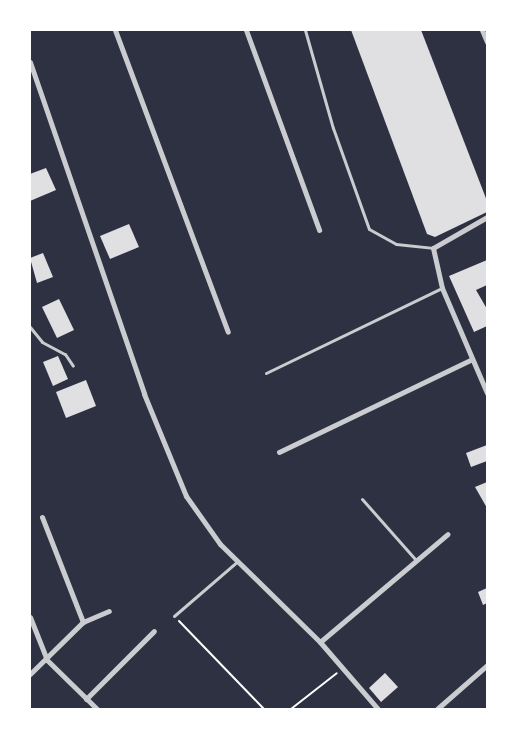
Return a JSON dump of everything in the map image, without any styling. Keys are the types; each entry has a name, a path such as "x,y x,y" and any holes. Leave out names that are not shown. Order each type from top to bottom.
{"street":[{"path":"115,30 228,332"},
{"path":"246,30 319,230"},
{"path":"482,30 487,42"},
{"path":"30,62 144,394 186,496 206,528 320,642 378,709"},
{"path":"487,218 433,248 442,288 487,394"},
{"path":"279,452 472,359"},
{"path":"42,517 83,622"},
{"path":"320,642 448,534"},
{"path":"30,674 47,660 83,622 109,611"},
{"path":"30,617 47,660 97,709"},
{"path":"86,699 154,631"},
{"path":"437,709 487,665"}],"lane":[{"path":"305,30 333,128 369,229 396,244 433,248"},
{"path":"266,373 442,288"},
{"path":"30,327 42,342 65,354 73,366"},
{"path":"362,498 416,560"},
{"path":"174,616 239,561"}],"path":[{"path":"174,616 264,709"},
{"path":"291,709 343,669"}],"building":[{"path":"351,30 421,30 487,201 487,212 435,237 427,234"},
{"path":"46,168 56,190 30,201 30,174"},
{"path":"129,224 139,247 110,259 100,236"},
{"path":"43,253 53,277 37,283 30,258"},
{"path":"487,260 487,285 476,290 487,309 487,326 474,332 449,276"},
{"path":"59,299 74,330 57,338 42,307"},
{"path":"58,356 68,379 53,386 43,362"},
{"path":"86,380 96,406 66,418 56,392"},
{"path":"487,445 487,461 471,467 466,453"},
{"path":"487,482 487,508 475,487"},
{"path":"487,588 487,603 483,605 478,592"},
{"path":"385,673 398,687 381,702 369,688"}]}
